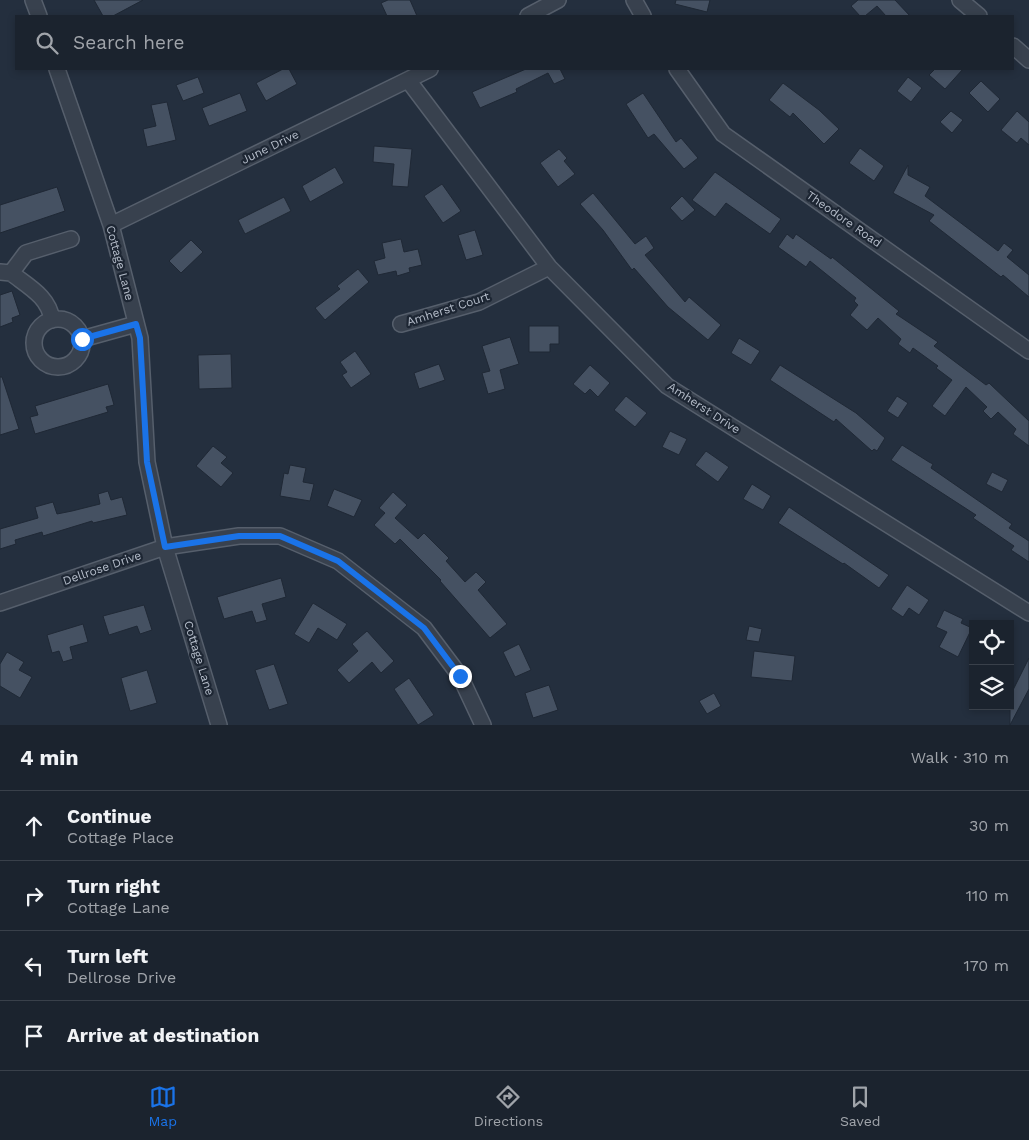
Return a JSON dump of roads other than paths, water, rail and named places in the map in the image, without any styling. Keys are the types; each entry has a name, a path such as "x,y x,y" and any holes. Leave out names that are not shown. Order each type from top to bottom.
{"street":[{"path":"33,0 39,15"},
{"path":"530,15 558,0"},
{"path":"634,0 642,15"},
{"path":"960,0 978,15"},
{"path":"1014,47 1029,60"},
{"name":"Cottage Lane","path":"57,70 110,225 140,338 147,462 165,547 219,725"},
{"name":"June Drive","path":"110,225 428,70"},
{"name":"Theodore Road","path":"678,70 723,134 1029,351"},
{"name":"Amherst Drive","path":"408,80 549,267 667,386 1029,613"},
{"path":"52,320 50,308 45,300 6,272 26,253 70,239"},
{"name":"Amherst Court","path":"400,324 479,302 549,267"},
{"path":"52,320 60,320 74,325 82,339 80,354 75,360 61,367 46,364 40,358 35,344 39,329 52,320"},
{"path":"82,339 136,324"},
{"name":"Dellrose Drive","path":"0,603 165,547 239,536 280,536 338,561 424,628 460,676 483,725"}]}
